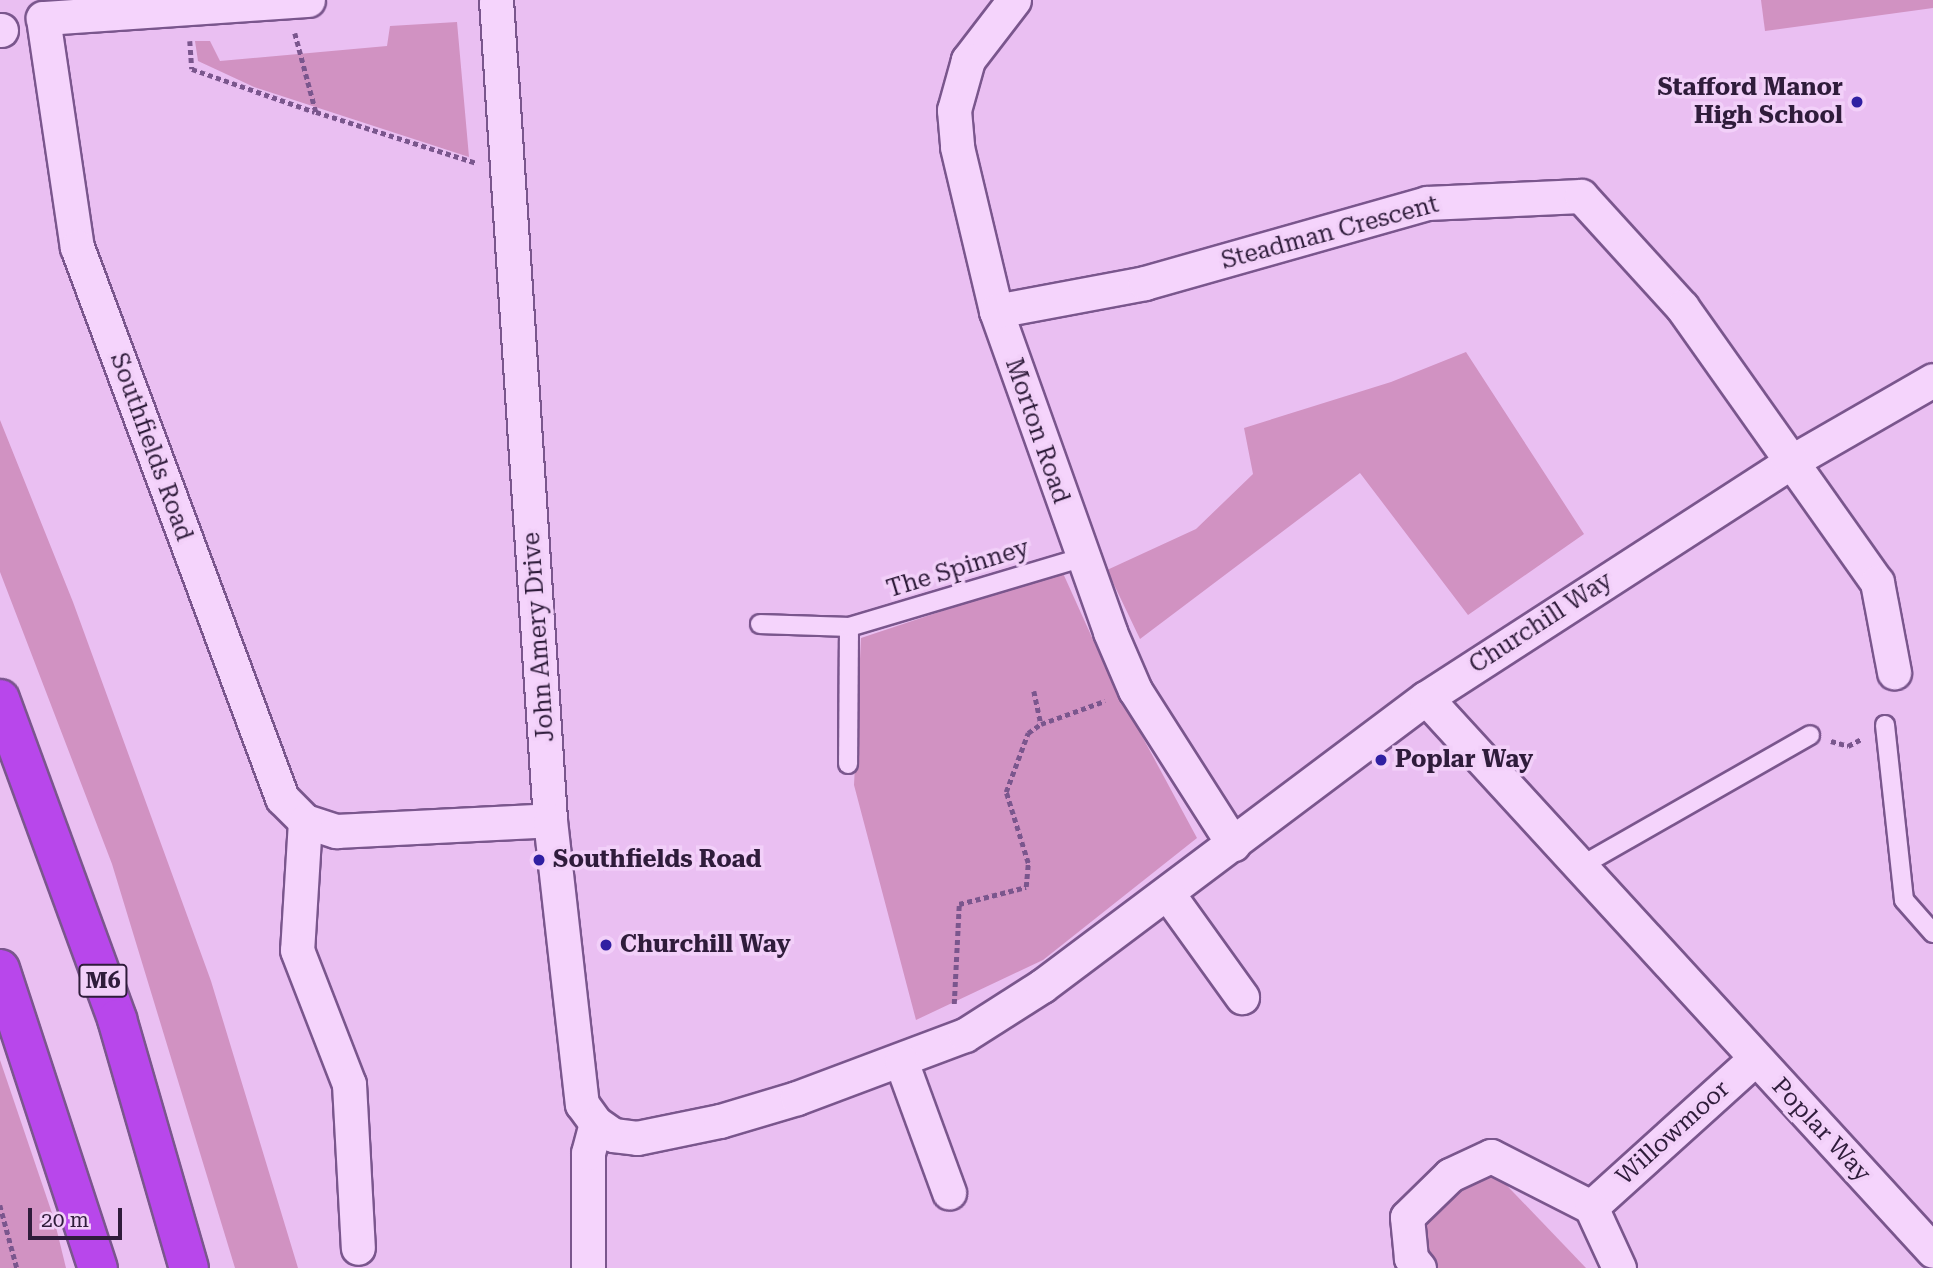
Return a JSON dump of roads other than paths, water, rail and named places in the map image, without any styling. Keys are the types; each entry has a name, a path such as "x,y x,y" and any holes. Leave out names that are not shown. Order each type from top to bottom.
{"highway":[{"name":"M6","path":"0,699 117,1019 189,1268"},
{"path":"0,969 98,1268"}],"street":[{"name":"John Amery Drive","path":"496,0 550,820 582,1104 596,1123"},
{"name":"Morton Road","path":"1014,0 968,60 954,110 957,147 996,311 1081,558 1135,690 1233,844"},
{"name":"Southfields Road","path":"297,1 43,18 77,247 282,797 305,821"},
{"name":"Steadman Crescent","path":"996,311 1144,284 1427,203 1581,196 1682,307 1794,460"},
{"name":"Churchill Way","path":"596,1123 613,1135 637,1138 708,1124 901,1061 965,1035 1017,1004 1168,894 1426,698 1794,460 1933,380"},
{"path":"1794,460 1877,582 1894,671"},
{"name":"Poplar Way","path":"1426,698 1578,867 1933,1251"},
{"path":"358,1248 349,1084 297,950 305,821 336,831 550,820"},
{"path":"1168,894 1242,997"},
{"name":"Willowmoor","path":"1591,1207 1755,1059"},
{"path":"901,1061 949,1192"},
{"path":"588,1268 588,1153 596,1123"},
{"path":"1419,1268 1411,1258 1407,1217 1450,1175 1491,1156 1591,1207 1619,1268"}],"lane":[{"name":"The Spinney","path":"760,624 849,627 1081,558"},
{"path":"848,764 849,627"},
{"path":"1885,725 1903,901 1933,933"},
{"path":"1578,867 1810,736"}],"place":[{"name":"Stafford Manor High School","path":"1857,102"},
{"name":"Poplar Way","path":"1381,760"},
{"name":"Southfields Road","path":"539,860"},
{"name":"Churchill Way","path":"606,945"}]}
